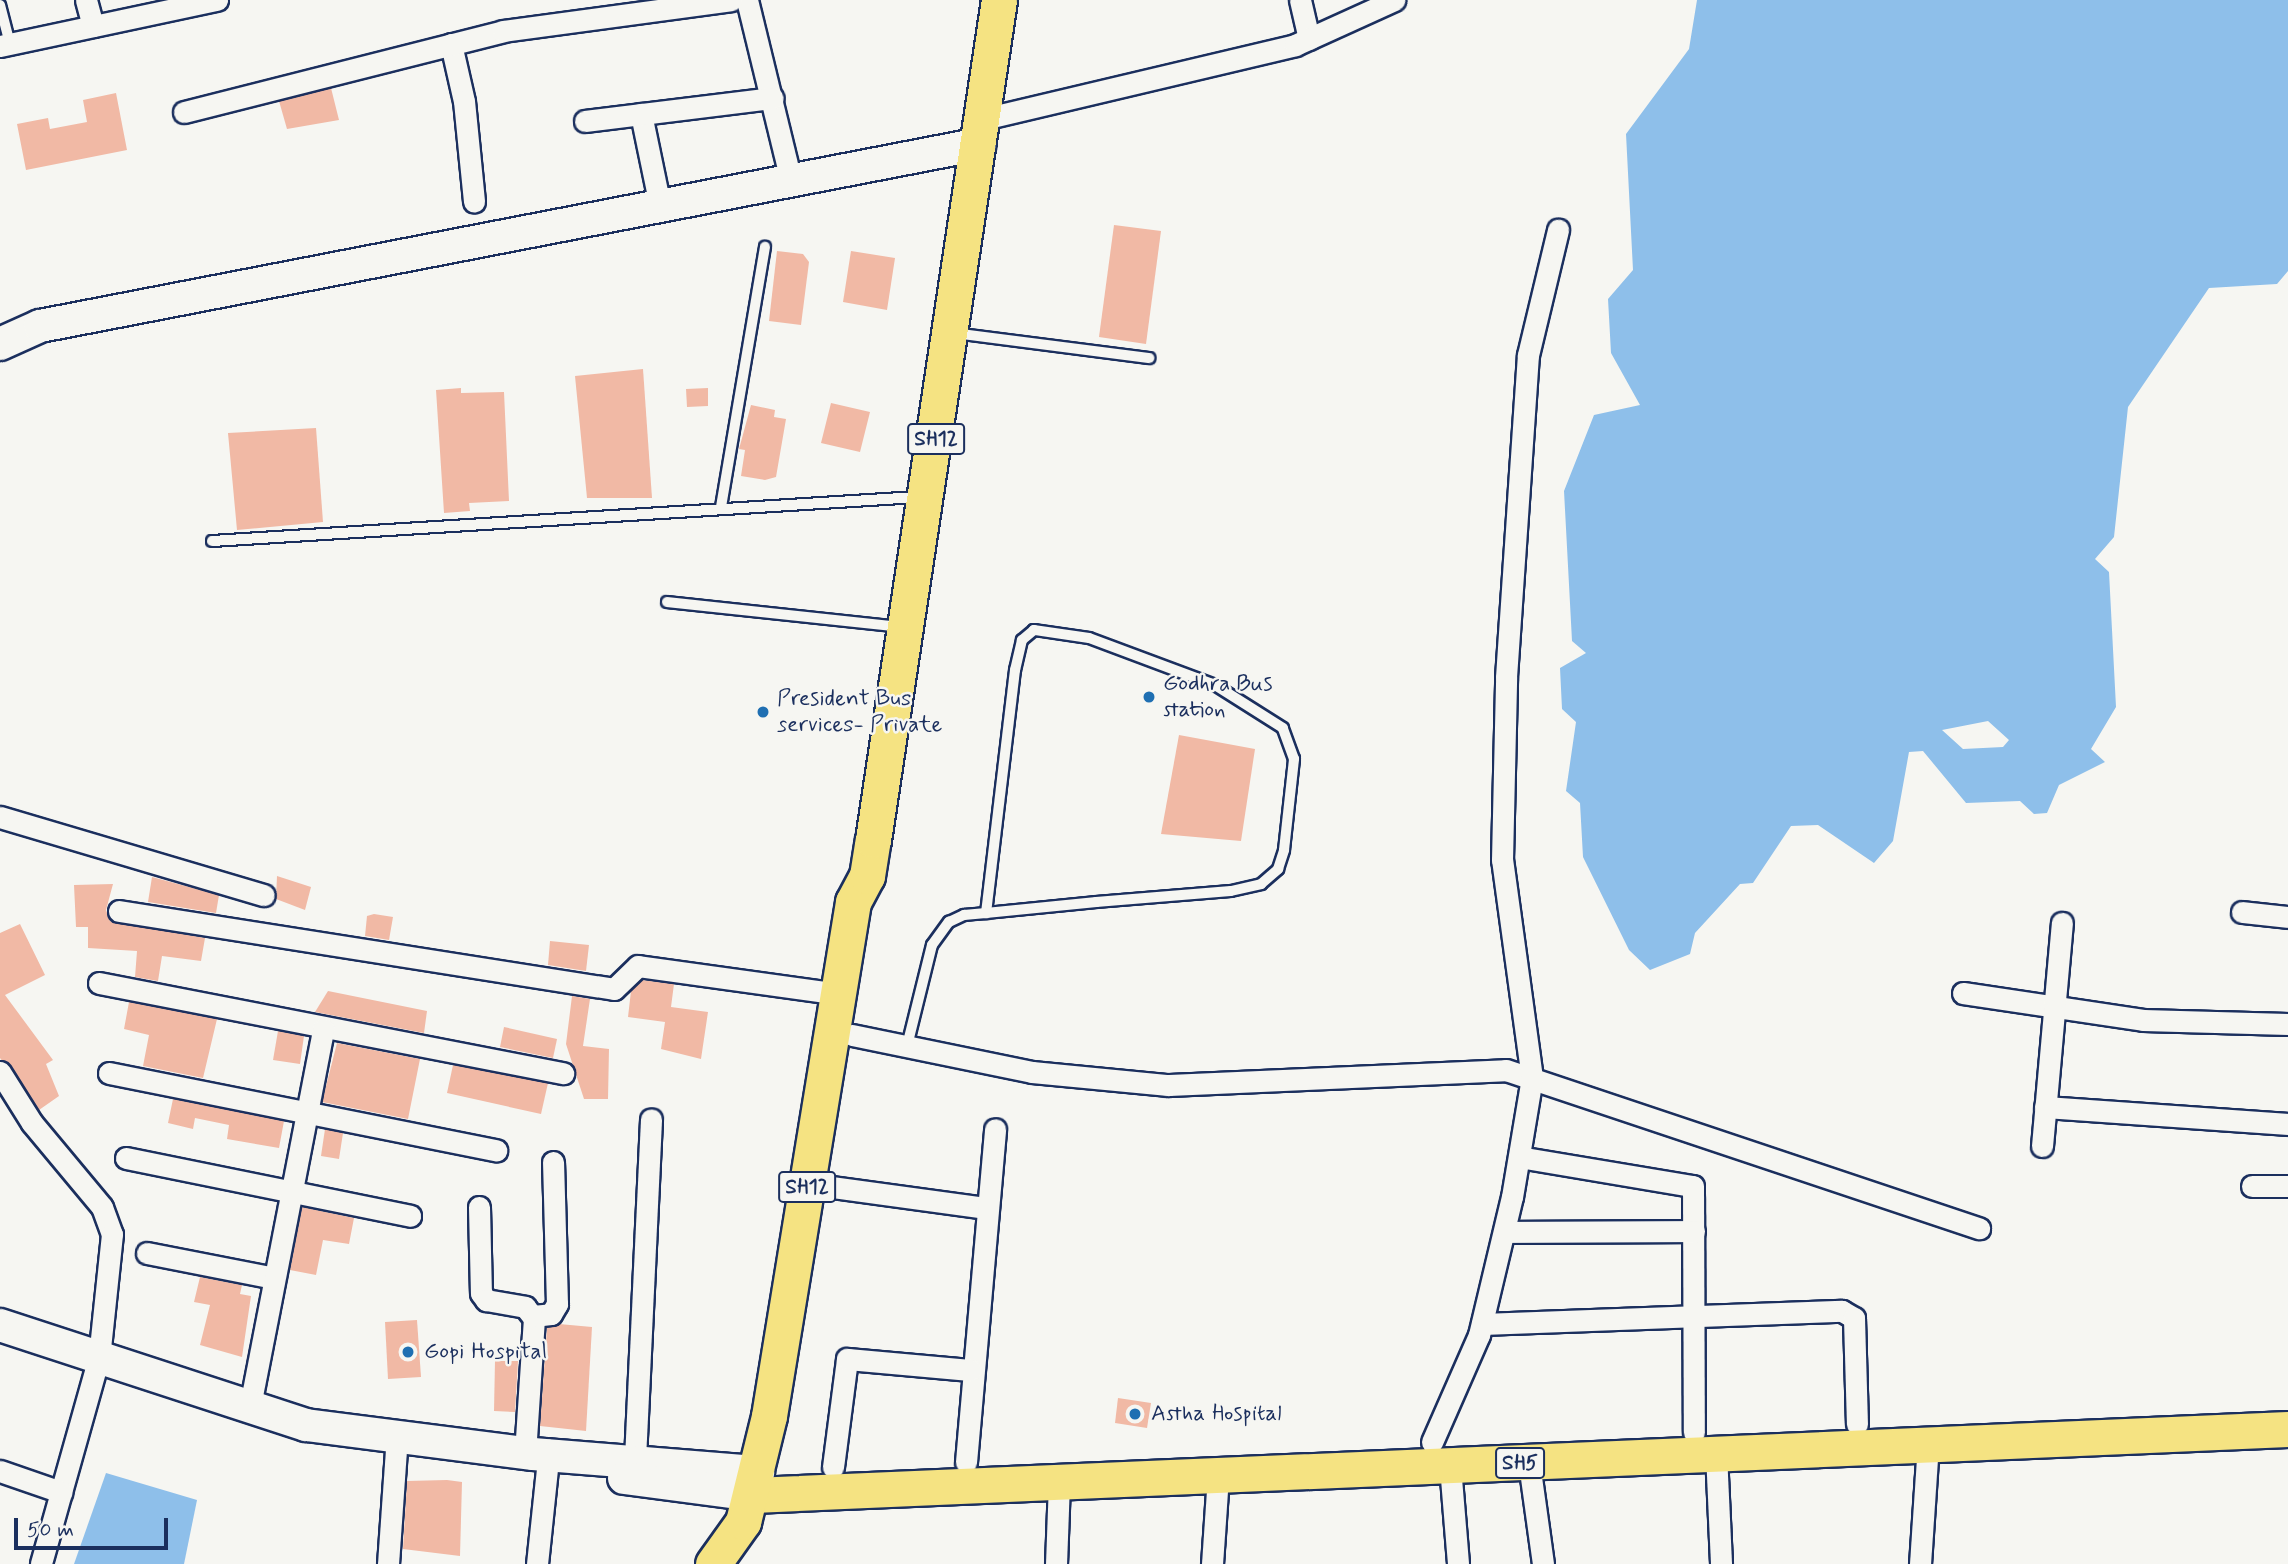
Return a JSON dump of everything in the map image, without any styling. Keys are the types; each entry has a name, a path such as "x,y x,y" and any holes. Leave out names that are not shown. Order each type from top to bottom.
{"main road":[{"name":"SH12","path":"765,1483 852,1035 872,907 867,876 953,332 999,0"},
{"name":"SH12","path":"765,1483 853,902 867,876"},
{"name":"SH5","path":"765,1483 1059,1481 1218,1475 1441,1454 1529,1463 1857,1424 2288,1405"},
{"name":"SH5","path":"765,1483 833,1467 966,1462 1441,1454 1705,1442 1928,1444 2288,1429"},
{"path":"713,1564 765,1483"},
{"path":"739,1564 765,1483"}],"street":[{"path":"86,0 93,26"},
{"path":"5,45 186,3 218,0"},
{"path":"184,112 503,31 731,0"},
{"path":"747,0 773,98 791,181"},
{"path":"1300,0 1309,39"},
{"path":"0,344 40,326 791,181 982,131 1309,39 1394,0"},
{"path":"451,44 464,101 474,202"},
{"path":"585,121 773,98"},
{"path":"641,114 660,206"},
{"path":"1458,1564 1441,1454 1482,1324 1504,1232 1532,1079 1502,860 1506,677 1528,355 1558,230"},
{"path":"0,817 264,895"},
{"path":"119,911 614,989 638,966 839,994"},
{"path":"2242,912 2288,917"},
{"path":"2042,1146 2062,923"},
{"path":"99,983 323,1029 563,1073"},
{"path":"1963,993 2143,1020 2288,1024"},
{"path":"250,1406 289,1191 323,1029"},
{"path":"852,1035 1032,1072 1168,1085 1480,1066 1532,1079 1979,1228"},
{"path":"0,1072 109,1219 113,1253 99,1357 41,1564"},
{"path":"109,1073 496,1150"},
{"path":"2045,1107 2288,1124"},
{"path":"635,1459 651,1119"},
{"path":"966,1462 971,1370 995,1129"},
{"path":"1519,1157 1686,1180 1694,1190 1694,1317 1705,1442 1721,1564"},
{"path":"126,1158 410,1216"},
{"path":"479,1208 481,1293 533,1316 551,1314 557,1304 552,1163"},
{"path":"825,1185 986,1208"},
{"path":"2252,1186 2288,1186"},
{"path":"1504,1232 1694,1231"},
{"path":"147,1253 274,1278"},
{"path":"1482,1324 1849,1314 1857,1424"},
{"path":"533,1316 538,1456 537,1564"},
{"path":"0,1325 306,1425 397,1434 538,1456 765,1483"},
{"path":"833,1467 847,1359 971,1370"},
{"path":"388,1564 397,1434"},
{"path":"1920,1564 1928,1444"},
{"path":"538,1456 635,1459 765,1483"},
{"path":"1529,1463 1543,1564"},
{"path":"0,1471 61,1492"},
{"path":"1212,1564 1218,1475"},
{"path":"1056,1564 1059,1481"}],"lane":[{"path":"0,5 5,45"},
{"path":"721,507 765,247"},
{"path":"953,332 1150,358"},
{"path":"212,541 721,507 927,497"},
{"path":"667,602 906,628"},
{"path":"907,1046 932,945 949,922 986,913 1261,884 1279,869 1284,850 1294,759 1283,728 1215,685 1089,638 1034,630 1022,640 1015,670 986,913"}],"water":[{"path":"1697,0 2288,0 2288,271 2277,284 2209,288 2128,407 2114,537 2095,559 2109,572 2116,707 2091,749 2105,762 2059,785 2047,813 2034,814 2020,801 1966,803 1923,751 1909,752 1893,841 1874,863 1818,825 1791,826 1753,883 1740,884 1695,933 1690,954 1650,970 1629,950 1583,857 1580,803 1566,791 1576,722 1562,709 1560,668 1586,653 1572,641 1564,491 1594,415 1640,405 1611,353 1608,299 1633,270 1626,134 1689,49","holes":["1988,721 2009,740 2003,747 1963,749 1942,730"]},
{"path":"106,1473 197,1500 184,1564 74,1564"}],"building":[{"path":"331,88 339,120 287,129 279,101"},
{"path":"116,93 127,150 26,170 17,124 48,118 50,129 87,122 83,100"},
{"path":"1114,225 1161,231 1146,344 1099,337"},
{"path":"777,251 803,254 809,262 801,325 769,321"},
{"path":"851,251 895,258 887,310 843,302"},
{"path":"643,369 652,498 587,498 575,376"},
{"path":"461,388 461,393 504,392 509,501 469,503 470,511 444,513 436,390"},
{"path":"708,388 708,406 687,407 686,389"},
{"path":"831,403 870,412 860,452 821,443"},
{"path":"751,405 775,410 774,417 786,419 776,477 765,480 741,476 745,450 739,449"},
{"path":"316,428 323,522 237,530 228,433"},
{"path":"1179,735 1255,749 1241,841 1161,834"},
{"path":"277,876 311,887 305,910 276,899"},
{"path":"152,877 219,895 216,913 148,902"},
{"path":"113,884 106,910 110,921 205,938 201,961 162,956 158,981 135,977 137,951 88,948 88,927 76,927 74,885"},
{"path":"374,914 393,917 389,940 365,936 367,916"},
{"path":"20,924 45,975 5,995 53,1060 46,1064 59,1096 39,1110 0,1058 0,933"},
{"path":"550,941 589,945 586,971 548,965"},
{"path":"642,980 674,984 671,1007 708,1012 701,1059 661,1049 665,1022 628,1017 631,991"},
{"path":"328,991 427,1011 424,1033 315,1012"},
{"path":"572,996 590,999 583,1046 609,1049 608,1099 584,1099 566,1044"},
{"path":"129,1002 217,1019 203,1078 143,1066 149,1035 124,1029"},
{"path":"504,1027 557,1039 553,1058 500,1047"},
{"path":"278,1031 304,1036 300,1064 273,1060"},
{"path":"337,1043 420,1059 408,1119 322,1102"},
{"path":"453,1065 548,1083 541,1114 447,1093"},
{"path":"173,1099 284,1121 279,1148 227,1139 229,1125 195,1118 193,1129 168,1123"},
{"path":"325,1129 343,1133 339,1159 321,1156"},
{"path":"302,1207 354,1218 349,1244 323,1240 316,1275 290,1270"},
{"path":"200,1277 242,1285 240,1294 251,1296 242,1357 200,1345 210,1305 194,1302"},
{"path":"417,1320 421,1377 388,1379 385,1322"},
{"path":"559,1324 592,1327 586,1431 540,1426 547,1328"},
{"path":"495,1361 518,1361 515,1412 494,1411"},
{"path":"1118,1398 1151,1403 1147,1428 1115,1423"},
{"path":"407,1481 462,1482 460,1556 403,1549"}],"place":[{"name":"Godhra Bus station","path":"1149,697"},
{"name":"President Bus services- Private","path":"763,712"},
{"name":"Gopi Hospital","path":"408,1352"},
{"name":"Astha Hospital","path":"1135,1414"}]}
